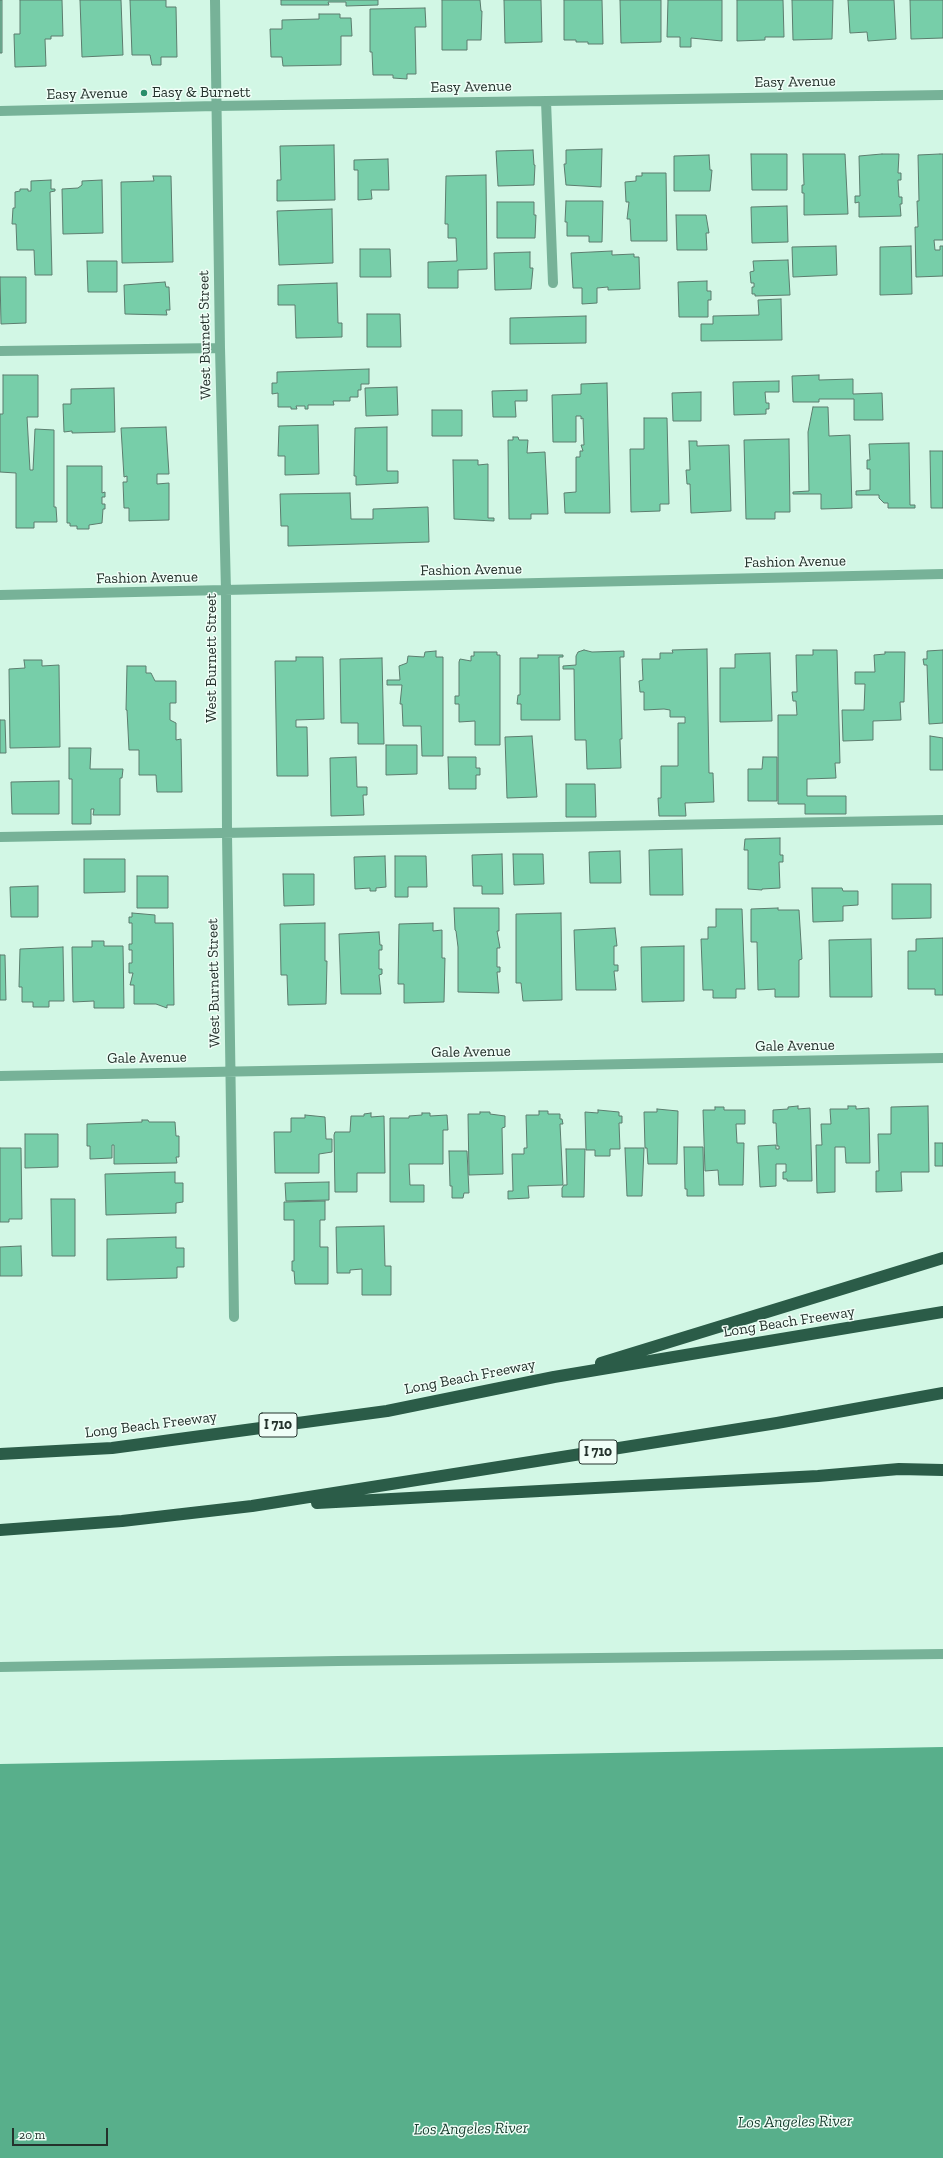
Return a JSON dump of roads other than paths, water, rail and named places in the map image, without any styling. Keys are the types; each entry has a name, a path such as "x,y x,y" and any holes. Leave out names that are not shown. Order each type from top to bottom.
{"highway":[{"path":"554,1377 943,1258"},
{"name":"Long Beach Freeway","path":"0,1454 112,1448 387,1411 554,1377 943,1312"},
{"name":"I 710","path":"0,1530 122,1522 252,1506 778,1423 943,1393"},
{"path":"252,1506 818,1476 899,1470 943,1470"}],"street":[{"name":"West Burnett Street","path":"215,0 220,348 226,591 227,834 234,1317"},
{"name":"Easy Avenue","path":"0,111 216,106 943,95"},
{"path":"546,101 553,283"},
{"path":"0,351 220,348"},
{"name":"Fashion Avenue","path":"0,595 943,574"},
{"path":"0,837 943,820"},
{"name":"Gale Avenue","path":"0,1076 943,1058"},
{"path":"0,1667 338,1661 943,1654"}],"water":[{"name":"Los Angeles River","path":"943,1747 943,2158 0,2158 0,1764"}],"place":[{"name":"Easy & Burnett","path":"144,93"}]}
